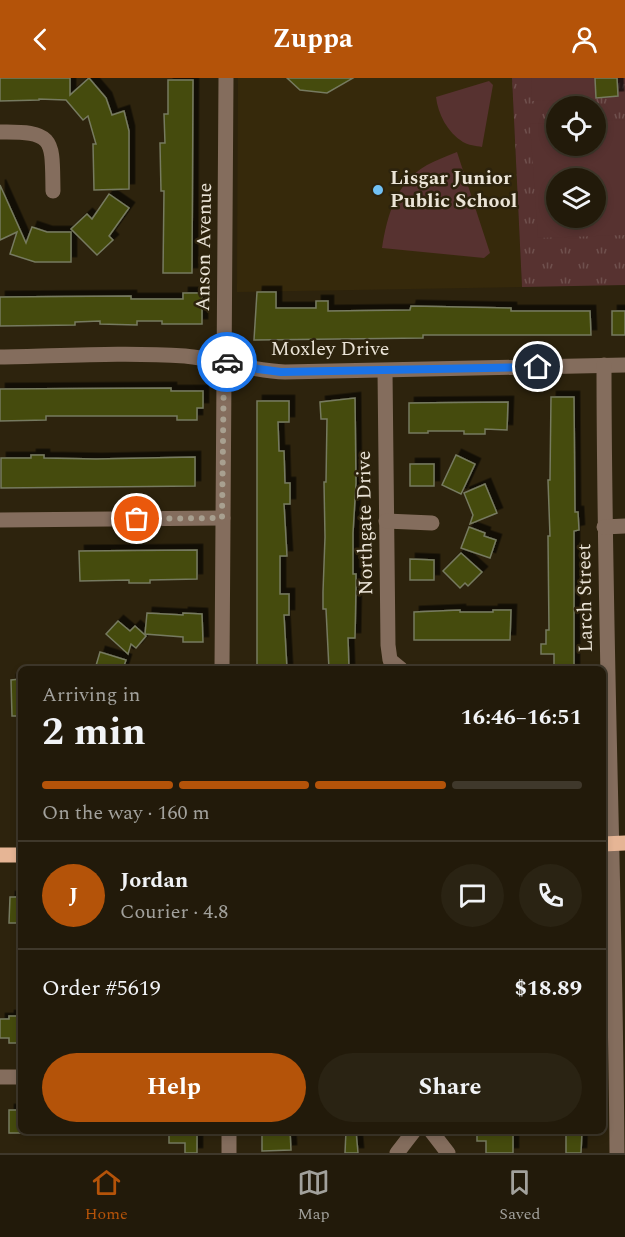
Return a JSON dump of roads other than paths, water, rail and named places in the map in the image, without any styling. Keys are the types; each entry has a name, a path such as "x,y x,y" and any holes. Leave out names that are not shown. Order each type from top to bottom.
{"main road":[{"path":"0,855 18,855"}],"street":[{"name":"Anson Avenue","path":"222,666 226,78"},
{"path":"0,132 38,134 46,140 52,150 53,191"},
{"name":"Moxley Drive","path":"0,357 155,355 224,362 277,372 625,365"},
{"name":"Larch Street","path":"604,365 604,527 614,843 609,1037 617,1153"},
{"name":"Northgate Drive","path":"385,371 388,645 390,660 397,666"},
{"path":"0,520 222,518"},
{"path":"386,521 432,523"},
{"path":"604,527 625,526"},
{"path":"0,1077 18,1077"},
{"path":"229,1134 229,1153"},
{"path":"397,1153 412,1134"},
{"path":"433,1134 447,1153"}],"place":[{"name":"Lisgar Junior Public School","path":"378,190"}]}
